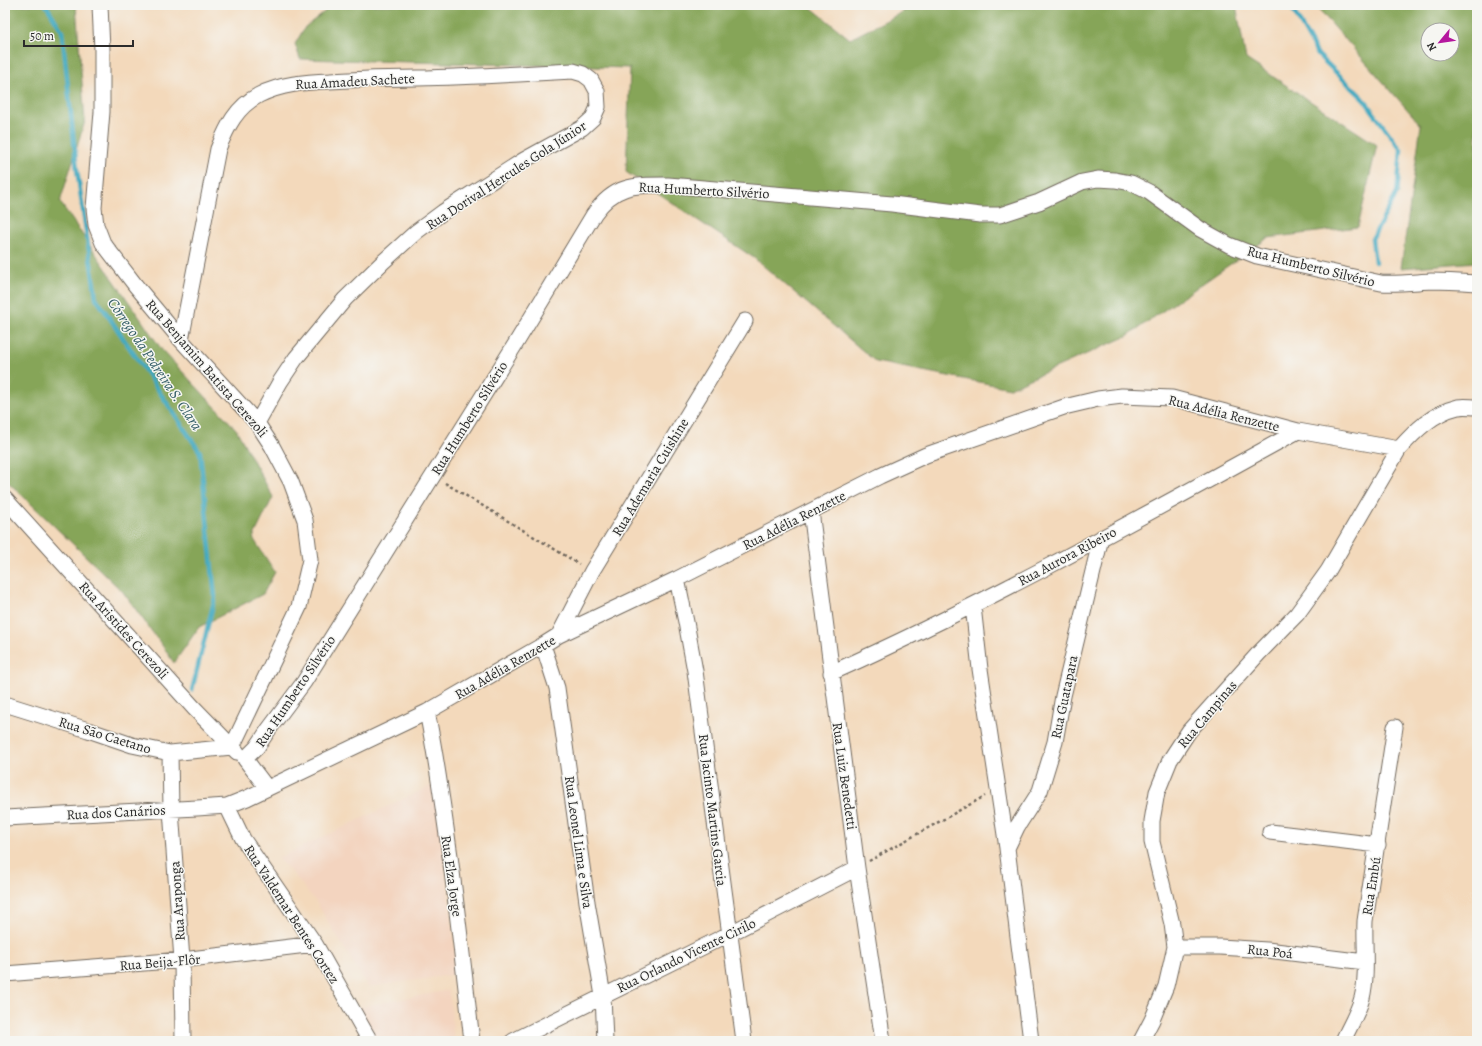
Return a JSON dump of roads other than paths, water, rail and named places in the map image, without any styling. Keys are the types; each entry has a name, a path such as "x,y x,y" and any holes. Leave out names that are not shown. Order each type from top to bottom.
{"street":[{"name":"Rua Benjamim Batista Cerezoli","path":"100,5 102,112 94,208 96,225 103,243 136,286 181,340 257,423 272,446 291,482 305,520 310,560 299,607 232,747"},
{"name":"Rua Amadeu Sachete","path":"181,340 218,149 226,128 234,115 246,103 258,95 298,83 358,79 490,76 573,71"},
{"name":"Rua Dorival Hercules Gola Júnior","path":"257,423 280,382 296,358 345,299 384,261 416,232 443,212 524,160 582,128 593,118 598,107 597,91 591,80 583,74 573,71"},
{"name":"Rua Humberto Silvério","path":"267,788 245,759 257,747 269,728 304,682 434,476 594,214 601,204 619,191 632,186 668,185 892,204 980,215 1000,215 1039,202 1082,182 1098,179 1115,180 1131,183 1149,192 1200,229 1229,245 1257,256 1381,283 1402,284 1459,281 1477,284"},
{"name":"Rua Ademaria Cuishine","path":"559,635 592,571 744,321"},
{"name":"Rua Adélia Renzette","path":"227,806 427,712 559,635 677,579 880,476 926,455 1064,407 1098,399 1122,396 1172,398 1298,431 1398,450"},
{"name":"Rua Campinas","path":"1141,1041 1152,1020 1166,986 1175,947 1172,924 1152,842 1152,821 1157,792 1170,760 1189,731 1296,614 1328,571 1398,450 1414,432 1428,421 1458,407 1477,407"},
{"name":"Rua Aurora Ribeiro","path":"831,673 886,649 973,606 1298,431"},
{"name":"Rua Aristides Cerezoli","path":"5,499 194,708 245,759"},
{"name":"Rua Luiz Benedetti","path":"811,511 857,868 883,1041"},
{"name":"Rua Guatapara","path":"1007,848 1040,791 1055,742 1065,688 1101,538"},
{"name":"Rua Jacinto Martins Garcia","path":"677,579 695,671 744,1041"},
{"path":"973,606 980,669 1007,848 1032,1041"},
{"name":"Rua Leonel Lima e Silva","path":"544,645 557,688 587,902 603,996 605,1041"},
{"name":"Rua São Caetano","path":"5,704 132,745 170,753 232,747"},
{"name":"Rua Elza Jorge","path":"427,712 443,803 459,920 472,1041"},
{"name":"Rua Embú","path":"1343,1041 1362,999 1365,978 1365,921 1378,845 1395,727"},
{"name":"Rua Araponga","path":"170,753 171,810 182,960 183,1041"},
{"name":"Rua dos Canários","path":"5,818 227,806"},
{"name":"Rua Valdemar Bentes Cortez","path":"227,806 243,839 315,944 370,1041"},
{"path":"1270,832 1378,845"},
{"name":"Rua Orlando Vicente Cirilo","path":"513,1041 729,934 857,868"},
{"name":"Rua Beija-Flôr","path":"5,974 182,960 315,944"},
{"name":"Rua Poá","path":"1175,947 1220,946 1365,962"}],"waterway":[{"name":"Córrego da Pedreira S. Clara","path":"46,5 62,31 77,170 96,298 200,452 215,597 192,690"},
{"path":"1290,5 1318,55 1363,98 1401,150 1397,193 1372,239 1375,262"}]}
